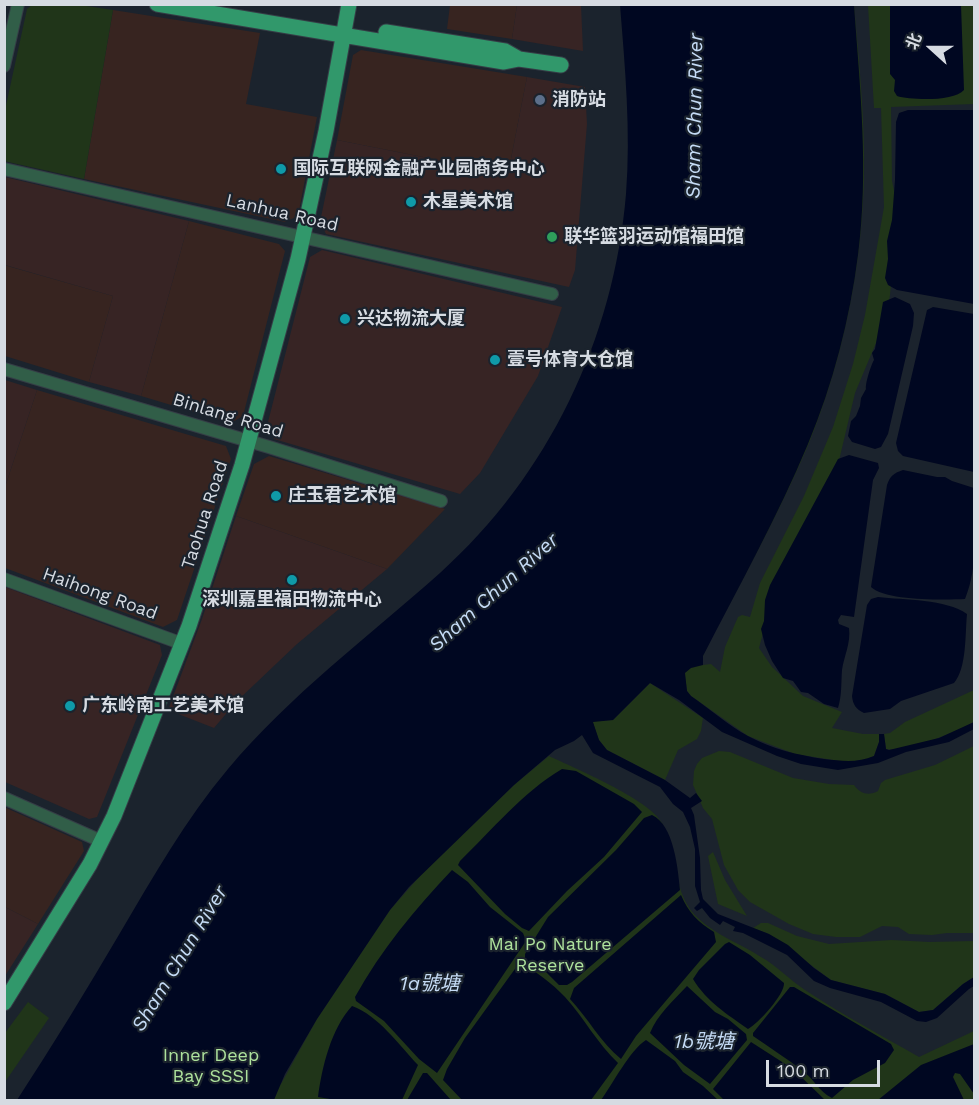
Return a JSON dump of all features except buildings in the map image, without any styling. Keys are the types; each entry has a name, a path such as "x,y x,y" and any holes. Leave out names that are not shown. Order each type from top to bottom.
{"main road":[{"path":"157,4 505,51 519,59 561,65"},
{"path":"221,4 345,30"},
{"name":"Taohua Road","path":"4,1003 90,864 114,816 183,644 249,441 303,236 349,4"}],"street":[{"path":"4,66 18,4"},
{"name":"Lanhua Road","path":"4,170 552,294"},
{"name":"Binlang Road","path":"4,369 249,441 441,501"},
{"name":"Haihong Road","path":"4,579 183,644"},
{"path":"4,798 101,841"}],"shaded area":[{"path":"450,5 517,5 512,39 447,29"},
{"path":"517,5 581,5 583,51 512,39"},
{"path":"113,10 260,33 246,104 317,117 298,216 285,222 84,179"},
{"path":"361,50 527,77 508,174 337,140 353,55"},
{"path":"527,77 585,87 587,124 575,270 569,287 326,234 320,222 337,140 508,174"},
{"path":"5,177 189,221 141,396 89,382 113,296 5,265"},
{"path":"189,221 279,244 285,251 243,416 231,423 141,396"},
{"path":"322,250 562,307 538,376 480,473 460,494 274,439 268,422 310,257"},
{"path":"4,265 113,296 89,382 5,356"},
{"path":"4,380 37,390 5,487"},
{"path":"37,390 226,446 231,459 177,620 163,627 5,568 5,487"},
{"path":"269,456 445,509 387,569 236,516 254,464"},
{"path":"236,516 387,569 297,644 236,702 214,728 168,710 202,619"},
{"path":"5,587 160,645 162,655 97,817 89,819 5,782"},
{"path":"4,807 82,842 84,851 38,924 5,907"},
{"path":"5,907 38,924 5,976"}],"green space":[{"path":"32,5 80,5 113,10 84,179 4,161 5,110 27,9"},
{"path":"854,5 863,113 864,177 855,279 841,346 821,411 801,462 702,659 703,665 711,664 720,672 725,647 738,617 742,615 750,617 760,583 804,496 833,427 853,364 865,315 884,207 881,108 874,108 868,5 974,5 974,104 891,107 892,181 898,210 886,319 855,393 837,469 769,611 759,648 772,667 803,696 842,712 832,728 863,734 879,734 874,756 865,760 846,762 795,754 748,736 691,696 687,691 685,677 669,648"},
{"path":"650,683 703,718 697,739 678,750 665,780 607,750 599,740 592,721 613,720"},
{"path":"974,690 974,722 918,745 886,749 884,734"},
{"path":"974,746 974,933 909,934 898,927 882,926 860,937 836,937 813,934 789,924 750,902 738,890 724,865 712,819 703,808 693,785 697,764 702,758 719,751 730,752 793,778 829,784 854,785 862,792 871,793 878,791 885,780 935,765"},
{"name":"Mai Po Nature Reserve","path":"549,756 627,794 654,814 662,823 667,835 679,886 690,909 713,930 767,961 819,999 919,1057 974,1031 974,1100 152,1100 281,1084 317,1019 390,910 420,876 514,785"},
{"path":"713,852 725,880 747,916 718,904 708,856"},
{"path":"761,923 768,923 797,936 829,944 892,940 974,941 974,977 933,1010 919,1012 885,994 831,980 769,934 753,928"},
{"path":"28,1002 49,1018 5,1082 5,1033"}],"water":[{"path":"890,4 961,5 964,90 951,97 942,98 921,99 897,96 894,91 895,80 890,74"},
{"name":"Sham Chun River","path":"620,5 854,5 861,98 863,192 858,255 845,327 833,375 808,444 758,551 703,656 703,665 691,668 685,673 687,691 726,722 757,741 785,751 824,759 856,761 874,756 879,734 884,734 886,749 889,750 939,738 974,722 974,729 949,742 906,752 878,763 838,770 801,764 722,732 679,700 650,683 613,720 593,722 599,740 607,750 665,780 690,798 696,793 702,801 691,808 700,858 701,890 703,899 718,914 769,934 788,945 831,980 885,994 919,1012 933,1010 974,977 974,986 937,1018 926,1022 917,1021 881,1002 830,988 814,981 787,955 743,933 733,931 735,927 723,921 720,925 702,908 697,911 694,908 700,902 695,886 695,849 690,827 683,812 673,804 660,787 593,753 582,735 555,750 514,785 409,887 390,910 317,1019 285,1074 274,1100 17,1100 171,849 198,808 228,769 303,691 440,573 479,535 513,493 543,449 569,402 590,352 607,301 619,248 626,194 627,100"},
{"path":"908,110 974,110 974,304 897,290 888,285 885,278 895,180 896,122 899,113"},
{"path":"895,297 910,304 914,313 913,326 888,434 881,447 875,449 852,442 848,436 851,421 860,406 874,360 872,353 875,349 883,302"},
{"path":"933,307 974,314 974,472 903,456 898,451 896,443 927,310"},
{"path":"849,455 878,463 879,468 873,480 854,617 841,615 838,620 839,624 849,628 849,634 838,708 824,704 808,693 801,692 793,681 783,678 772,661 761,629 764,621 765,600 770,585 838,459"},
{"path":"903,470 945,477 974,488 974,558 965,599 902,597 878,592 871,587 887,485 893,475"},
{"path":"878,597 948,605 967,614 965,650 961,669 954,683 901,701 890,709 864,713 855,706 852,696 867,605 871,599"},
{"path":"562,769 576,771 634,804 642,812 604,857 529,931 505,914 458,865 521,800"},
{"path":"652,815 665,828 674,848 680,890 572,982 559,985 544,970 525,959 525,954 548,917 616,850 644,818"},
{"name":"1a號塘","path":"452,870 468,882 490,907 523,933 526,941 437,1073 419,1059 384,1021 356,1001 355,997 399,930"},
{"path":"681,895 694,916 714,932 716,942 636,1036 621,1059 607,1046 570,999 574,988"},
{"name":"1b號塘","path":"729,942 750,955 784,983 780,994 770,1008 748,1029 711,1001 693,979 699,970"},
{"name":"1a號塘","path":"520,962 544,978 565,997 618,1063 591,1100 462,1100 443,1080 465,1038"},
{"name":"1b號塘","path":"687,986 715,1012 728,1019 746,1034 747,1040 710,1084 684,1065 650,1033 661,1014"},
{"name":"1b號塘","path":"790,987 794,987 891,1044 894,1050 885,1063 853,1080 832,1098 798,1067 753,1036 753,1033"},
{"name":"1a號塘","path":"352,1006 371,1016 418,1065 402,1100 336,1100 318,1097 322,1073 333,1037"},
{"name":"1b號塘","path":"646,1040 675,1061 683,1072 718,1100 601,1100 628,1059"},
{"name":"1b號塘","path":"751,1042 793,1069 825,1100 724,1100 713,1089"},
{"path":"974,1044 974,1094 960,1074 955,1073 953,1077 964,1100 878,1100 921,1065"},
{"path":"423,1073 427,1073 451,1100 407,1100"}],"place":[{"name":"消防站","path":"540,100"},
{"name":"国际互联网金融产业园商务中心","path":"281,169"},
{"name":"木星美术馆","path":"411,202"},
{"name":"联华篮羽运动馆福田馆","path":"552,237"},
{"name":"兴达物流大厦","path":"345,319"},
{"name":"壹号体育大仓馆","path":"495,360"},
{"name":"庄玉君艺术馆","path":"276,496"},
{"name":"深圳嘉里福田物流中心","path":"292,580"},
{"name":"广东岭南工艺美术馆","path":"70,706"}],"park label":[{"name":"Inner Deep Bay SSSI","path":"211,1066"}]}
